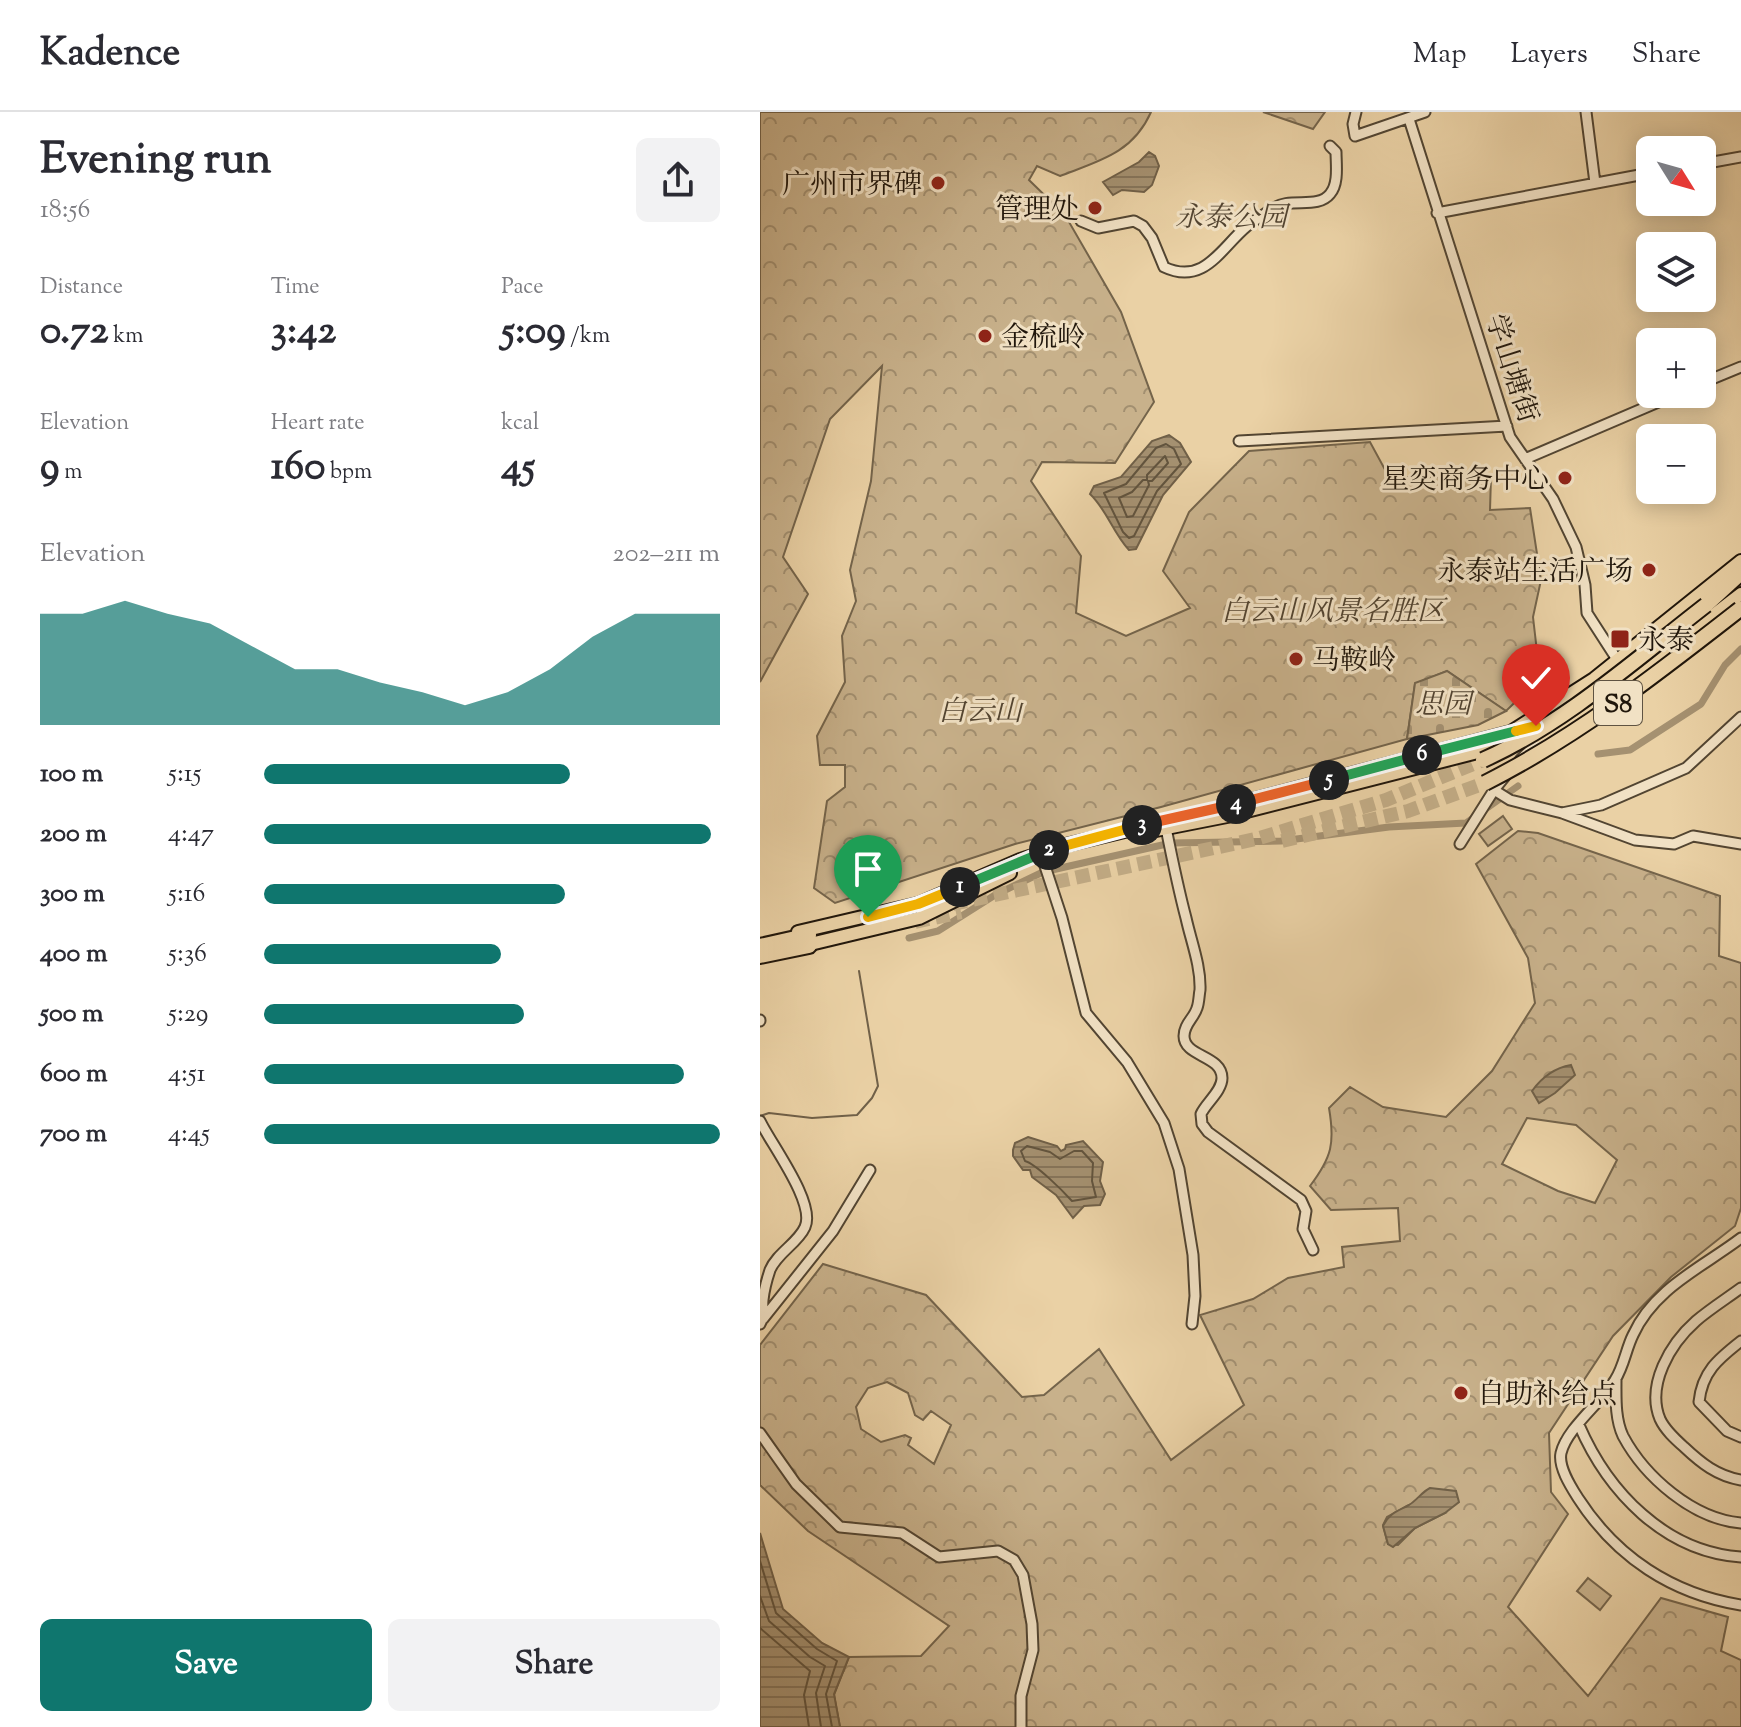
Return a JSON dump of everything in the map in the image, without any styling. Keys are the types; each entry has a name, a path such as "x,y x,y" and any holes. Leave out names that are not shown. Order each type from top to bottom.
{"highway":[{"name":"S8","path":"1483,760 1510,748 1560,716 1741,576"},
{"name":"S8","path":"1498,793 1535,757 1588,724 1741,609"},
{"path":"760,943 809,940 760,956"}],"main road":[{"path":"760,956 915,920 1043,860 1301,798 1511,738 1536,715 1581,689 1618,661 1741,561"},
{"path":"760,943 918,904 1020,860 1066,845 1511,738 1544,734 1597,705 1741,594"},
{"path":"1536,715 1535,724 1544,734"}],"street":[{"path":"1356,112 1353,124 1355,136 1425,112"},
{"path":"1586,112 1595,183"},
{"name":"学山塘街","path":"1409,119 1510,437 1553,499 1576,547 1585,585 1587,613 1618,661"},
{"path":"1081,221 1098,228 1134,221 1143,226 1152,238 1164,267 1176,273 1198,271 1246,227 1281,202 1302,204 1329,196 1335,187 1336,152 1330,146"},
{"path":"1716,161 1741,157"},
{"path":"1437,213 1636,176"},
{"path":"1716,377 1741,367"},
{"path":"1525,459 1644,408"},
{"path":"1239,441 1507,426"},
{"path":"1511,738 1583,700 1649,648 1674,616"},
{"path":"1562,813 1601,805 1686,768 1741,717"},
{"path":"1463,840 1485,804 1498,793 1544,734"},
{"path":"1498,793 1635,840 1674,844 1693,836 1741,844"},
{"path":"1166,828 1196,957 1200,988 1197,1009 1183,1037 1188,1047 1213,1062 1222,1077 1222,1084 1201,1114 1202,1124 1208,1132 1301,1200 1306,1211 1303,1229 1313,1250"},
{"path":"1043,860 1062,918 1086,1013 1127,1062 1164,1123 1179,1169 1193,1255 1195,1296 1192,1324"},
{"path":"760,1121 804,1200 807,1215 806,1226 772,1266 762,1303 762,1321"},
{"path":"762,1321 833,1231 870,1170"},
{"path":"1741,1238 1670,1287 1649,1310 1633,1334 1616,1380 1561,1452 1561,1462 1572,1489 1609,1540 1642,1568 1672,1584 1703,1598 1741,1605"},
{"path":"1741,1288 1695,1321 1679,1340 1665,1362 1657,1385 1655,1405 1661,1422 1690,1452 1723,1477 1741,1480"},
{"path":"1741,1341 1716,1360 1704,1377 1699,1402 1727,1431 1741,1437"},
{"path":"1616,1380 1617,1411 1622,1434 1642,1462 1685,1503 1712,1516 1741,1523"},
{"path":"1579,1425 1607,1476 1656,1526 1681,1542 1705,1552 1741,1557"},
{"path":"760,1433 796,1484 840,1527 902,1533 939,1557 998,1551 1014,1560 1023,1575 1032,1624 1033,1650 1021,1696 1021,1727"}],"green space":[{"name":"白云山","path":"760,112 1151,112 1135,137 1113,154 1060,176 1037,166 1029,180 1065,215 1121,312 1154,402 1115,463 1042,462 1031,481 1081,556 1076,613 1126,636 1190,608 1163,571 1189,512 1249,451 1370,442 1389,477 1491,477 1490,510 1530,508 1541,580 1533,617 1540,678 1506,711 1447,671 1415,684 1407,739 1015,844 835,903 814,888 827,801 845,787 845,765 820,765 817,736 845,682 842,636 856,601 850,570 871,481 882,366 830,419 783,557 808,594 760,682"},
{"path":"1263,112 1325,112 1313,129"},
{"name":"思园","path":"1447,671 1506,711 1478,725 1407,739 1415,683"},
{"path":"1503,816 1512,829 1488,846 1479,834"},
{"path":"1518,831 1538,833 1720,896 1719,956 1741,963 1741,1208 1735,1226 1671,1277 1613,1336 1549,1433 1551,1492 1568,1514 1508,1607 1588,1696 1661,1598 1728,1617 1721,1651 1741,1660 1741,1727 840,1727 834,1695 849,1657 921,1656 949,1626 808,1531 760,1485 760,1345 823,1264 926,1295 1022,1397 1044,1395 1099,1349 1171,1460 1244,1405 1200,1315 1253,1299 1288,1278 1344,1267 1342,1247 1400,1241 1398,1208 1331,1210 1310,1186 1330,1149 1332,1131 1329,1108 1350,1087 1383,1107 1446,1117 1492,1071 1535,1003 1528,958 1476,864","holes":["1527,1118 1576,1125 1617,1160 1595,1203 1558,1191 1502,1164","887,1382 908,1393 915,1415 923,1420 931,1411 951,1425 934,1464 908,1445 911,1438 905,1435 881,1442 861,1429 856,1407 868,1388","1411,1504 1445,1513 1415,1528 1398,1545 1388,1544 1383,1525 1387,1517"]},
{"path":"1588,1578 1611,1596 1600,1610 1577,1591"}],"water":[{"path":"1149,152 1155,156 1159,166 1152,185 1144,192 1122,190 1113,195 1103,182 1139,162"},
{"path":"1169,435 1180,443 1191,462 1163,495 1136,549 1129,550 1090,494 1094,486 1121,477 1152,441"},
{"path":"1571,1065 1575,1075 1539,1103 1532,1091 1536,1086 1554,1071"},
{"path":"1028,1137 1057,1146 1061,1151 1066,1145 1083,1141 1103,1162 1100,1181 1105,1194 1100,1205 1084,1206 1073,1218 1056,1195 1032,1177 1030,1170 1023,1170 1013,1156 1015,1143"},
{"path":"1430,1488 1456,1491 1459,1502 1415,1528 1393,1547 1388,1544 1383,1526 1385,1522"},
{"path":"760,1533 783,1609 822,1643 849,1657 834,1694 840,1727 760,1727"}],"waterway":[{"path":"1598,754 1630,750 1701,704 1725,665 1741,649"},
{"path":"909,938 938,931 995,895 1043,872 1171,843 1281,841 1389,827 1466,823 1518,786"},
{"path":"760,1116 769,1113 812,1118 857,1115 872,1098 878,1086 859,971"}],"tunnel":[{"path":"850,926 1256,839 1386,800 1483,760"},
{"path":"1282,841 1408,811 1485,783"},
{"path":"915,922 961,912"}],"place":[{"name":"广州市界碑","path":"938,183"},
{"name":"管理处","path":"1095,208"},
{"name":"金梳岭","path":"985,336"},
{"name":"星奕商务中心","path":"1565,478"},
{"name":"永泰站生活广场","path":"1649,570"},
{"name":"永泰","path":"1620,639"},
{"name":"马鞍岭","path":"1296,659"},
{"name":"自助补给点","path":"1461,1393"}],"route":[{"path":"868,917 927,901 1048,850 1536,726"}],"park label":[{"name":"永泰公园","path":"1231,216"},
{"name":"白云山风景名胜区","path":"1333,610"}]}
